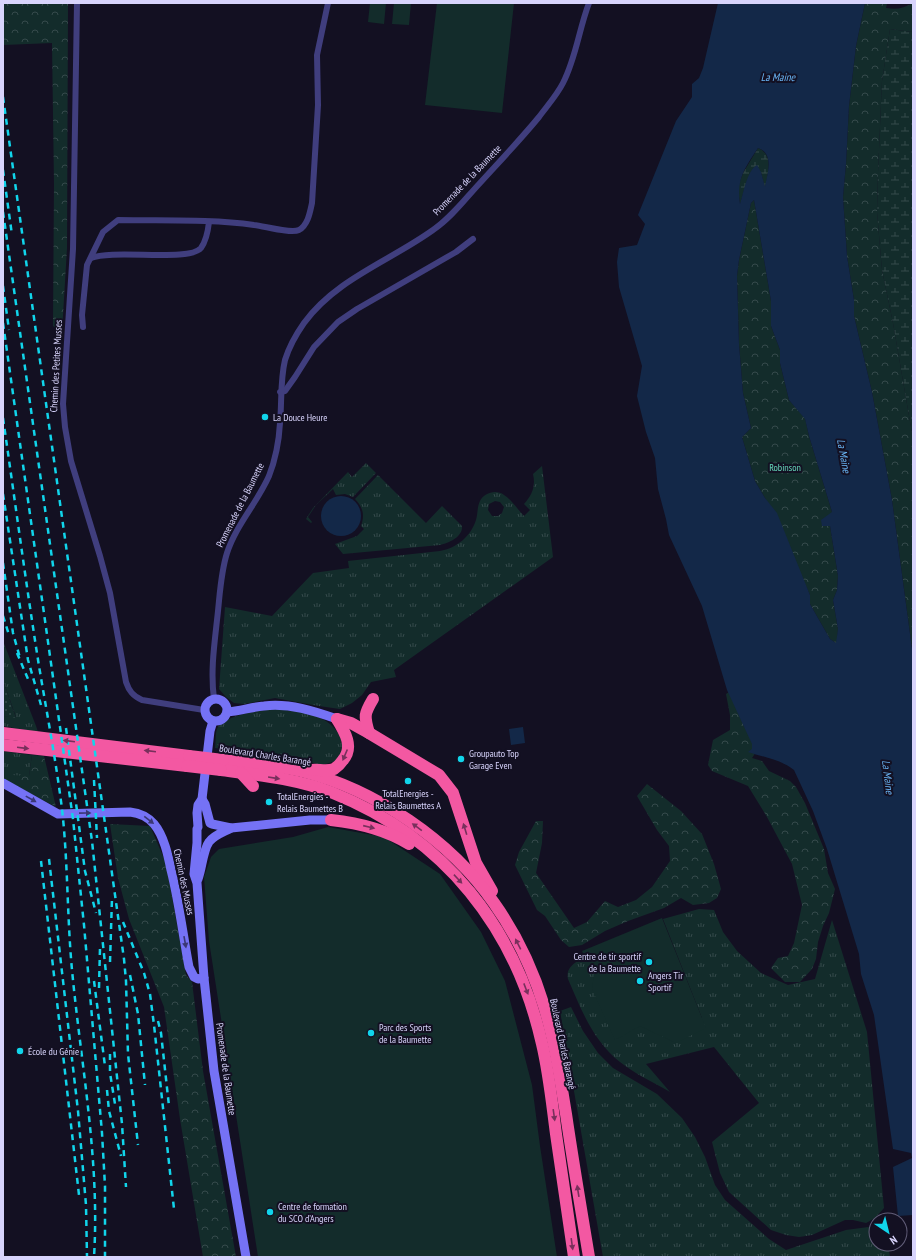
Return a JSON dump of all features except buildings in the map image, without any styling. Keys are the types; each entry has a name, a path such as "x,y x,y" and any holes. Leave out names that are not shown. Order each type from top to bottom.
{"highway":[{"path":"369,733 365,720 366,711 373,699"},
{"path":"337,719 351,723 439,775 453,793 476,863 493,893 494,904"},
{"path":"301,771 333,770 346,756 348,741 337,719"},
{"name":"Boulevard Charles Barangé","path":"3,733 188,761"},
{"name":"Boulevard Charles Barangé","path":"3,745 301,771 350,788 375,800 404,818 430,837 453,857 475,880 494,904 514,937 530,968 537,986 548,1020 557,1062 589,1257"},
{"name":"Boulevard Charles Barangé","path":"222,765 241,773 304,784 332,793 371,811 400,829 450,869 487,913 520,973 542,1044 574,1257"},
{"path":"241,773 253,786"},
{"path":"331,820 377,828 398,837 413,847 430,852"}],"street":[{"name":"Chemin des Petites Musses","path":"77,3 74,249 63,404 68,445 74,474 110,593 126,682 129,690 142,700 204,710"},
{"path":"83,327 82,316 87,265 103,232 118,220 238,223 298,231 303,227 312,203 318,105 317,54 328,3"},
{"name":"Promenade de la Baumette","path":"214,699 212,688 214,644 221,584 227,553 240,525 263,487 272,466 278,444 282,376 286,358 293,341 304,323 320,304 338,288 434,230 449,216 532,125 550,103 563,83 589,3"},
{"path":"91,258 104,255 182,255 194,253 200,249 208,234 209,222"},
{"path":"280,392 285,391 314,347 343,318 456,252 473,239"},
{"path":"282,376 289,378 295,376"},
{"path":"214,699 224,702 227,712 226,716 220,721 213,722 206,717 204,710 207,703 214,699"},
{"path":"227,712 265,706 285,706 308,709 337,719"},
{"name":"Promenade de la Baumette","path":"213,722 210,731 202,799 198,805 198,831 194,874 197,883 204,978 214,1071 246,1257"},
{"name":"Chemin des Musses","path":"3,783 58,814 130,812 144,816 154,824 168,854 178,899 189,967 194,977 198,979 204,978"},
{"name":"Promenade de la Baumette","path":"197,883 212,839 216,832 202,799"},
{"path":"231,828 212,839 204,841 198,831 203,823 211,823 231,828 310,820 331,820"}],"green space":[{"path":"3,3 68,3 67,248 62,332 53,326 54,184 52,43 3,45"},
{"path":"370,3 386,3 384,24 368,22"},
{"path":"394,3 411,3 409,25 392,24"},
{"path":"437,3 514,3 502,113 425,105"},
{"path":"865,3 887,3 886,8 897,9 913,3 913,32 890,29 882,81 877,212 882,270 893,323 913,439 913,656 892,500 872,392 854,316 854,300 847,256 843,197 849,106 856,46"},
{"path":"890,29 913,32 913,439 893,323 882,270 877,212 882,81"},
{"path":"758,148 767,155 768,160 769,166 765,189 761,172 744,190 740,205 738,187 743,173"},
{"name":"Robinson","path":"754,200 771,301 771,326 780,350 780,363 789,400 805,418 832,512 830,526 838,576 837,590 833,600 838,629 837,644 830,639 810,604 810,595 765,498 755,481 742,437 751,428 743,393 739,344 737,276 751,203"},
{"path":"366,463 376,473 353,497 345,494 336,495 333,489 316,505 308,517 312,522 311,523 306,519 313,508 348,472 352,477"},
{"path":"542,466 553,557 394,670 396,677 371,682 362,695 352,703 340,709 275,698 244,704 234,703 219,689 225,607 272,616 313,573 349,568 348,561 440,551 452,547 458,544 471,531 476,520 480,501 484,496 490,493 497,492 507,497 524,516 530,510 524,504 533,490 533,474","holes":["495,501 500,502 504,507 502,513 498,516 492,516 488,510 489,504"]},
{"path":"378,475 426,523 442,506 462,526 462,530 458,536 447,543 440,545 343,554 335,544 357,536 364,529 361,526 363,518 362,511 360,505 355,499"},
{"path":"3,641 38,732 3,726 3,716 16,717 3,680"},
{"path":"3,680 16,718 3,716"},
{"path":"740,685 758,749 752,758 762,761 769,771 790,781 796,787 805,803 824,849 828,873 835,889 829,913 818,942 816,959 812,969 800,982 785,982 771,968 778,958 788,956 794,943 802,905 792,864 767,817 748,786 712,771 708,765 713,740 730,730 730,715 726,694"},
{"path":"276,709 310,714 333,726 340,736 343,748 338,760 323,765 278,756 215,748 217,729 227,720 244,714"},
{"path":"3,751 32,755 29,776 9,782 3,778"},
{"path":"32,755 44,756 56,807 9,782 12,775 29,776"},
{"path":"647,784 681,811 702,834 714,864 721,889 717,898 709,903 693,905 681,898 664,908 605,931 582,945 569,947 561,940 545,916 537,910 515,865 519,852 536,821 543,821 542,843 536,873 574,928 587,922 605,901 618,907 636,900 652,887 670,861 669,846 657,830 637,796"},
{"path":"110,824 150,826 166,863 186,975 192,982 203,1071 236,1257 203,1257 180,1119 164,1007 129,919 118,878"},
{"name":"Parc des Sports de la Baumette","path":"328,827 384,837 440,874 481,932 505,981 532,1085 557,1257 258,1257 209,941 204,877 211,857 219,849 293,837"},
{"path":"699,909 714,910 723,932 737,951 761,973 788,985 815,979 832,920 867,1032 884,1208 880,1212 868,1212 868,1222 866,1223 845,1220 812,1235 799,1237 786,1235 771,1230 729,1192 720,1173 712,1142 759,1103 714,1047 646,1064 670,1092 620,1062 602,1044 595,1034 578,1002 568,979 568,973 574,963 604,950 640,1026 702,1018 663,919"},
{"name":"Angers Tir Sportif","path":"662,918 706,1028 676,1043 640,1026 615,1040 592,989 594,974 600,963 596,954 585,958 582,951"},
{"path":"571,1007 583,1031 598,1053 613,1068 657,1094 682,1118 695,1137 705,1157 715,1185 725,1200 769,1239 786,1250 846,1230 868,1227 868,1252 889,1252 890,1257 603,1257 560,1011"}],"water":[{"name":"La Maine","path":"718,3 865,3 856,46 849,106 843,197 847,256 854,300 854,316 872,392 892,500 913,656 913,1215 908,1215 908,1212 898,1212 893,1167 912,1158 911,1153 893,1149 874,1015 861,974 859,954 827,849 813,811 794,770 778,761 748,752 752,749 752,744 727,690 702,606 669,535 658,489 655,458 646,432 637,396 642,366 619,287 617,262 619,248 637,245 645,224 638,215 676,121 692,97 692,84 699,78 703,68","holes":["758,148 767,155 769,165 765,187 761,172 757,165 748,177 740,204 739,188 743,174","754,200 771,301 771,326 780,350 780,363 789,400 805,419 832,512 821,520 822,526 830,526 838,576 837,590 833,600 838,629 836,643 830,639 810,604 810,595 777,513 765,498 755,481 742,437 751,428 743,393 739,344 737,276 751,203"]},
{"path":"337,496 345,496 352,499 358,505 361,516 358,527 352,533 345,536 337,536 330,533 324,527 321,520 321,512 324,505 330,499"},
{"path":"523,727 525,743 511,745 509,729"}],"railway":[{"path":"3,97 124,959 128,1054 138,1145"},
{"path":"3,170 12,235"},
{"path":"3,212 92,841 122,1124 126,1187"},
{"path":"3,286 9,330"},
{"path":"3,323 73,819 84,925 102,1133 105,1186 105,1257"},
{"path":"3,418 34,635 62,809 72,970 92,1149 95,1221 94,1257"},
{"path":"3,494 28,660 41,705"},
{"path":"3,563 13,633 20,658"},
{"path":"3,616 9,635"},
{"path":"17,653 28,679"},
{"path":"66,728 85,871 96,913"},
{"path":"94,780 97,838"},
{"path":"49,859 78,1111 86,1205 87,1257"},
{"path":"41,861 79,1195"},
{"path":"110,962 112,898"},
{"path":"123,922 144,973 150,994 174,1209"},
{"path":"99,988 100,948"},
{"path":"130,975 138,1014 145,1085"},
{"path":"94,981 105,1066"},
{"path":"158,1021 161,1033 169,1106"},
{"path":"110,1054 110,1073 115,1104"},
{"path":"107,1090 109,1111 121,1156"}],"place":[{"name":"La Douce Heure","path":"265,417"},
{"name":"Groupauto Top Garage Even","path":"461,759"},
{"name":"TotalEnergies - Relais Baumettes A","path":"408,781"},
{"name":"TotalEnergies - Relais Baumettes B","path":"269,802"},
{"name":"Centre de tir sportif de la Baumette","path":"649,962"},
{"name":"Angers Tir Sportif","path":"640,981"},
{"name":"Parc des Sports de la Baumette","path":"371,1033"},
{"name":"École du Génie","path":"20,1051"},
{"name":"Centre de formation du SCO d’Angers","path":"270,1212"}]}
